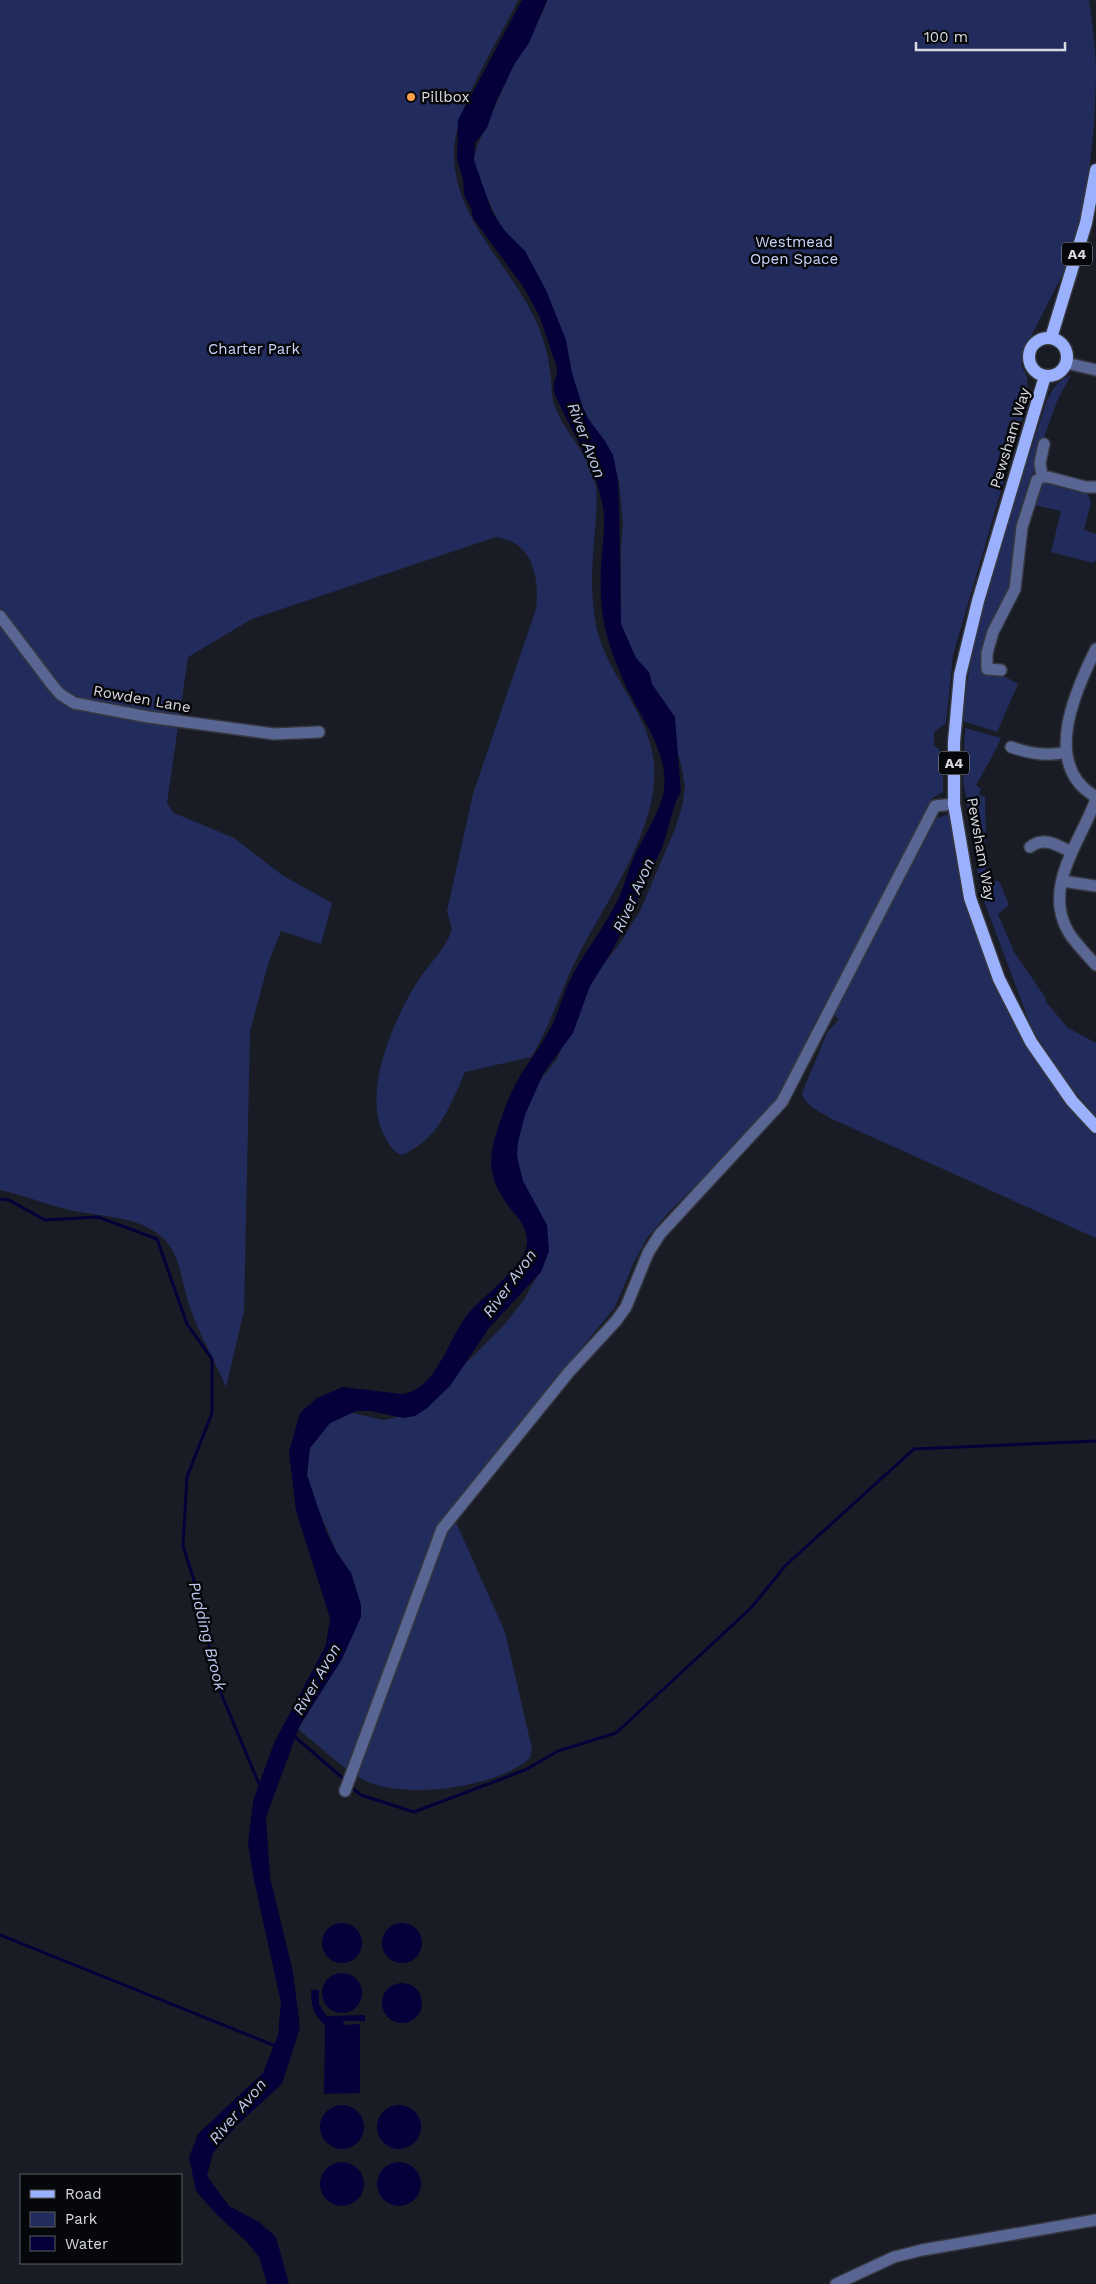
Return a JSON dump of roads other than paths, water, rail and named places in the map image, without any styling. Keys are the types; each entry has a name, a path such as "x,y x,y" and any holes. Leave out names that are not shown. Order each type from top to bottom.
{"main road":[{"name":"A4","path":"1052,338 1086,223 1096,170"},
{"path":"1045,337 1052,338 1058,340 1066,350 1066,363 1058,373 1045,376 1039,374 1030,365 1028,353 1034,342 1045,337"},
{"name":"Pewsham Way","path":"1045,376 978,601 960,675 954,742 954,804 970,898 999,979 1031,1042 1072,1101 1096,1127"}],"street":[{"path":"1066,363 1096,370"},
{"path":"1042,477 1040,464 1044,444"},
{"path":"1042,477 1086,487 1096,487"},
{"path":"1000,670 987,669 987,652 993,632 1014,589 1022,527 1036,482 1042,477"},
{"name":"Rowden Lane","path":"0,616 53,686 60,694 74,703 148,717 274,734 319,732"},
{"path":"1096,649 1070,714 1066,752 1077,781 1096,798 1071,852 1062,881 1061,903 1064,921 1072,937 1096,965"},
{"path":"1010,748 1054,755 1066,752"},
{"path":"345,1791 442,1529 569,1372 616,1321 626,1307 642,1264 660,1234 782,1102 935,806 954,804"},
{"path":"1030,847 1038,842 1049,842 1071,852"},
{"path":"1062,881 1096,886"},
{"path":"836,2284 894,2257 922,2250 1096,2220"}],"water":[{"name":"River Avon","path":"522,0 547,0 529,43 515,63 496,102 487,128 475,143 474,160 492,212 505,231 525,251 546,290 566,340 572,373 583,408 613,455 618,479 621,624 636,658 649,672 652,684 675,717 681,792 676,801 662,848 629,918 612,951 590,986 573,1033 543,1074 525,1115 518,1142 517,1156 523,1181 547,1225 549,1251 541,1272 489,1328 450,1386 426,1409 415,1416 404,1418 370,1411 356,1411 330,1423 310,1448 307,1475 326,1531 337,1553 351,1573 361,1605 361,1617 342,1659 300,1725 266,1817 270,1877 293,1972 300,2028 282,2084 236,2126 213,2153 207,2176 229,2206 259,2222 276,2237 289,2284 267,2284 259,2257 247,2242 217,2215 196,2191 189,2157 198,2134 263,2073 278,2035 281,2003 248,1844 253,1801 274,1743 326,1645 330,1618 296,1511 289,1452 300,1413 317,1398 343,1387 402,1394 414,1390 424,1383 441,1362 468,1314 520,1260 527,1241 526,1233 521,1222 500,1193 493,1175 491,1156 496,1134 504,1109 515,1086 550,1029 574,972 616,903 634,857 659,807 664,790 664,774 656,744 621,675 610,647 604,622 601,596 601,565 604,515 597,483 555,395 553,387 557,368 539,315 524,288 473,218 471,208 464,195 463,180 457,159 458,120"},
{"path":"346,1923 353,1926 359,1932 362,1943 361,1951 353,1960 346,1963 338,1963 331,1960 323,1951 322,1939 325,1932 334,1924"},
{"path":"406,1923 413,1926 419,1932 422,1943 421,1951 413,1960 406,1963 398,1963 391,1960 383,1951 382,1939 385,1932 394,1924"},
{"path":"346,1973 353,1976 359,1982 362,1993 361,2001 353,2010 346,2013 338,2013 331,2010 323,2001 322,1989 325,1982 334,1974"},
{"path":"406,1983 413,1986 419,1992 422,2003 421,2011 413,2020 406,2023 398,2023 391,2020 383,2011 382,1999 385,1992 394,1984"},
{"path":"311,1990 319,1990 319,2004 327,2016 365,2015 365,2021 343,2021 344,2025 360,2024 360,2093 324,2094 325,2025 314,2009"},
{"path":"346,2105 358,2111 363,2118 363,2136 358,2143 351,2148 338,2149 330,2146 323,2139 320,2123 323,2115 330,2108"},
{"path":"403,2105 415,2111 420,2118 420,2136 415,2143 408,2148 395,2149 387,2146 380,2139 377,2123 380,2115 387,2108"},
{"path":"346,2162 358,2168 363,2175 363,2193 358,2200 351,2205 338,2206 330,2203 323,2196 320,2180 323,2172 330,2165"},
{"path":"403,2162 415,2168 420,2175 420,2193 415,2200 408,2205 395,2206 387,2203 380,2196 377,2180 380,2172 387,2165"}],"waterway":[{"name":"Pudding Brook","path":"0,1199 9,1200 45,1220 98,1217 157,1239 187,1324 212,1359 212,1413 187,1477 183,1546 200,1599 216,1681 259,1784"},
{"path":"350,1786 361,1795 414,1812 525,1770 558,1751 616,1733 751,1608 786,1565 914,1449 1096,1441"},
{"path":"294,1736 346,1781"},
{"path":"0,1935 278,2047"}],"place":[{"name":"Pillbox","path":"411,97"}],"park label":[{"name":"Westmead Open Space","path":"794,250"},
{"name":"Charter Park","path":"254,349"}]}
